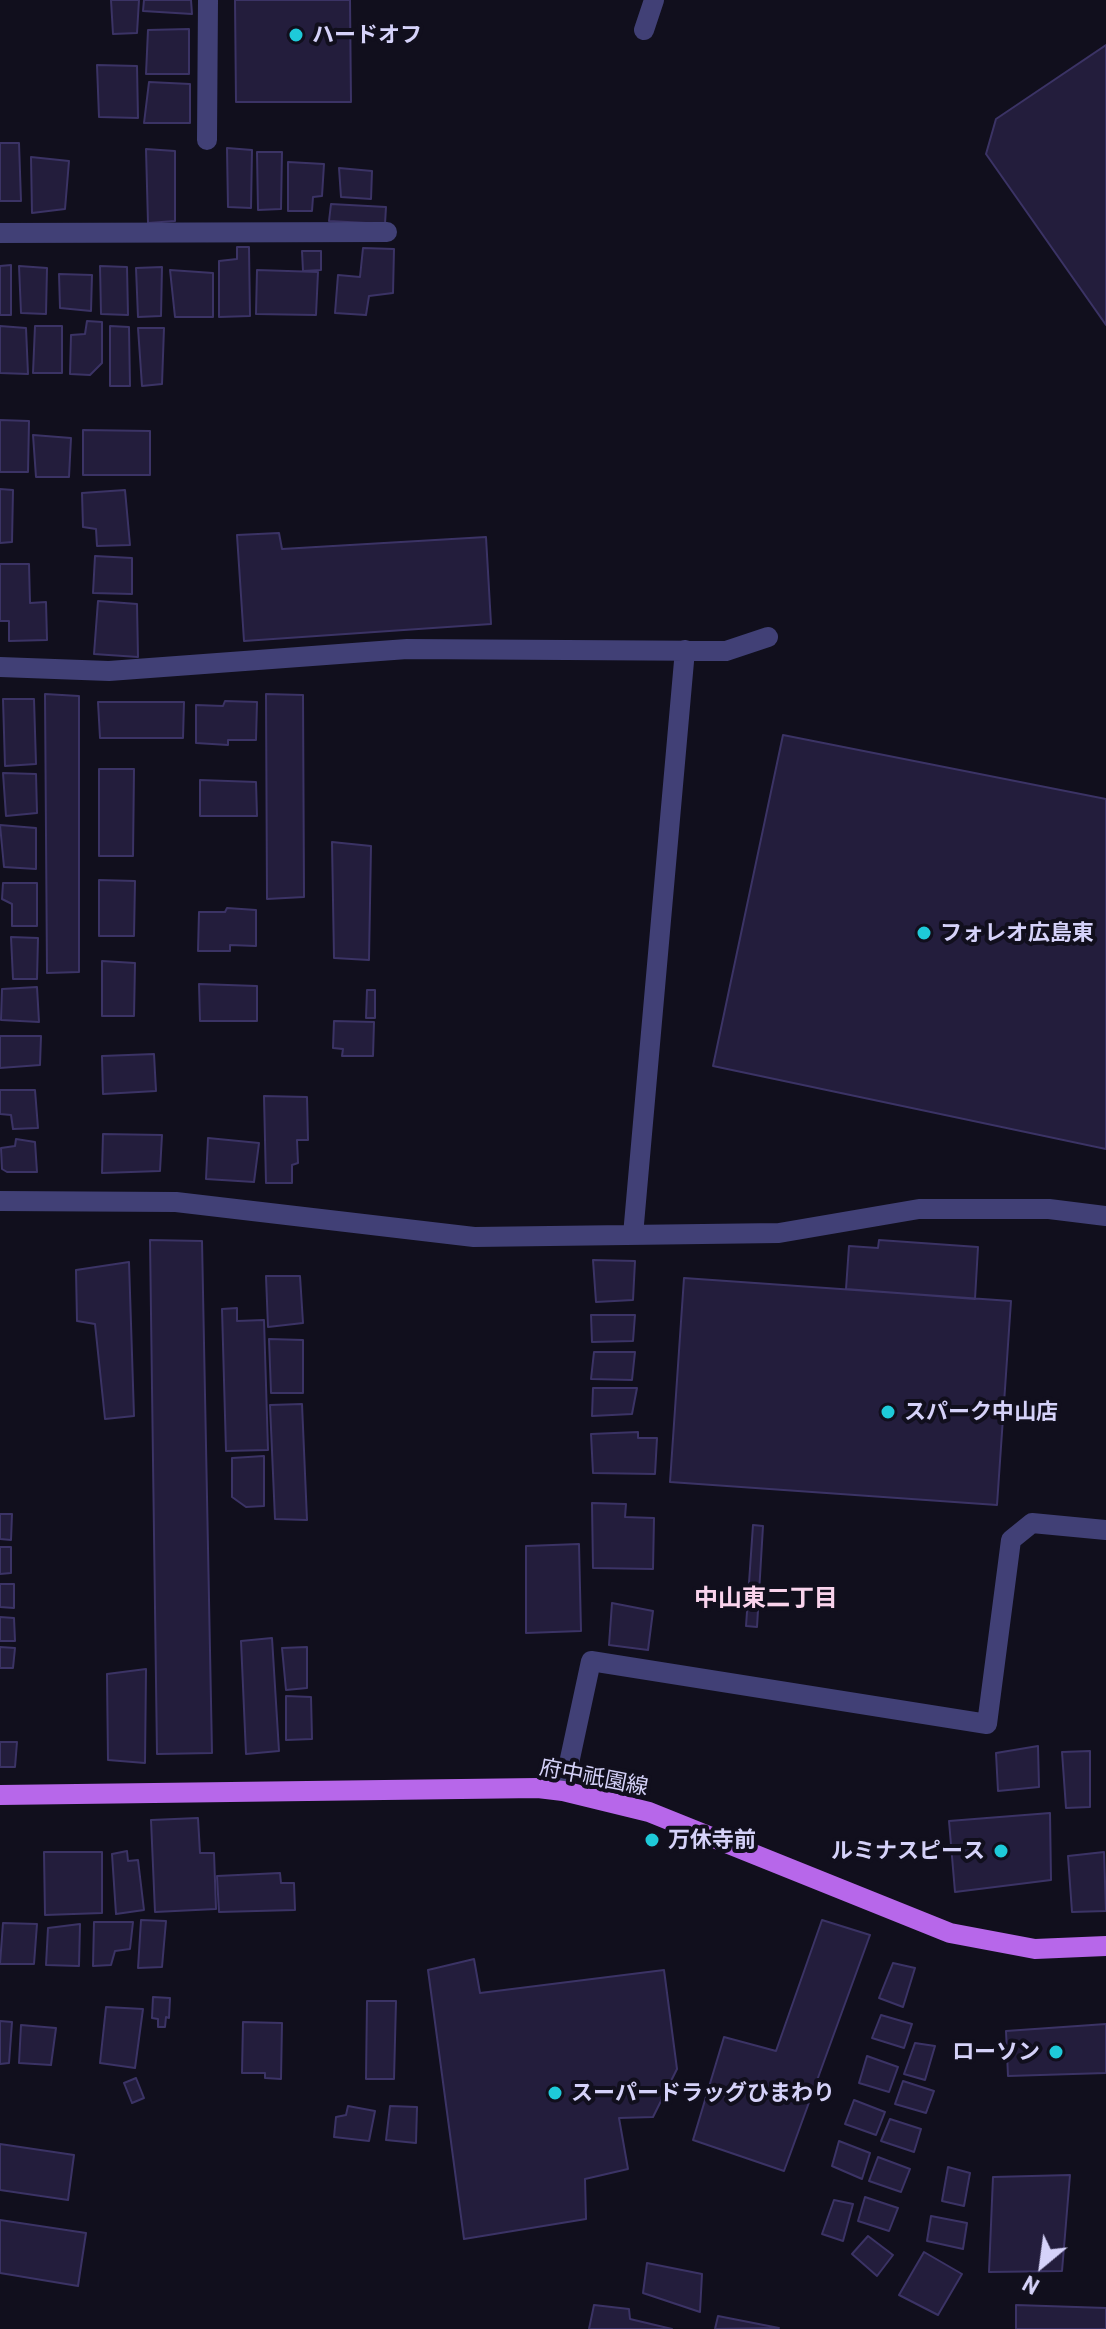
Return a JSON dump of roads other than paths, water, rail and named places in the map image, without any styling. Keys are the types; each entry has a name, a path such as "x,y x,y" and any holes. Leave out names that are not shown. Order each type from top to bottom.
{"main road":[{"name":"府中祇園線","path":"0,1795 538,1788 563,1791 649,1812 950,1933 1035,1949 1106,1946"}],"street":[{"path":"207,140 208,0"},
{"path":"644,30 654,0"},
{"path":"0,233 387,232"},
{"path":"0,667 109,671 407,649 726,651 768,637"},
{"path":"633,1235 685,650"},
{"path":"0,1201 176,1202 474,1237 779,1233 919,1209 1049,1209 1106,1216"},
{"path":"563,1791 591,1661 987,1724 1011,1540 1032,1523 1106,1530"}],"place":[{"name":"ハードオフ","path":"296,35"},
{"name":"フォレオ広島東","path":"924,933"},
{"name":"スパーク中山店","path":"888,1412"},
{"name":"万休寺前","path":"652,1840"},
{"name":"ルミナスピース","path":"1001,1851"},
{"name":"ローソン","path":"1056,2052"},
{"name":"スーパードラッグひまわり","path":"555,2093"}],"district":[{"name":"中山東二丁目","path":"766,1598"}]}
